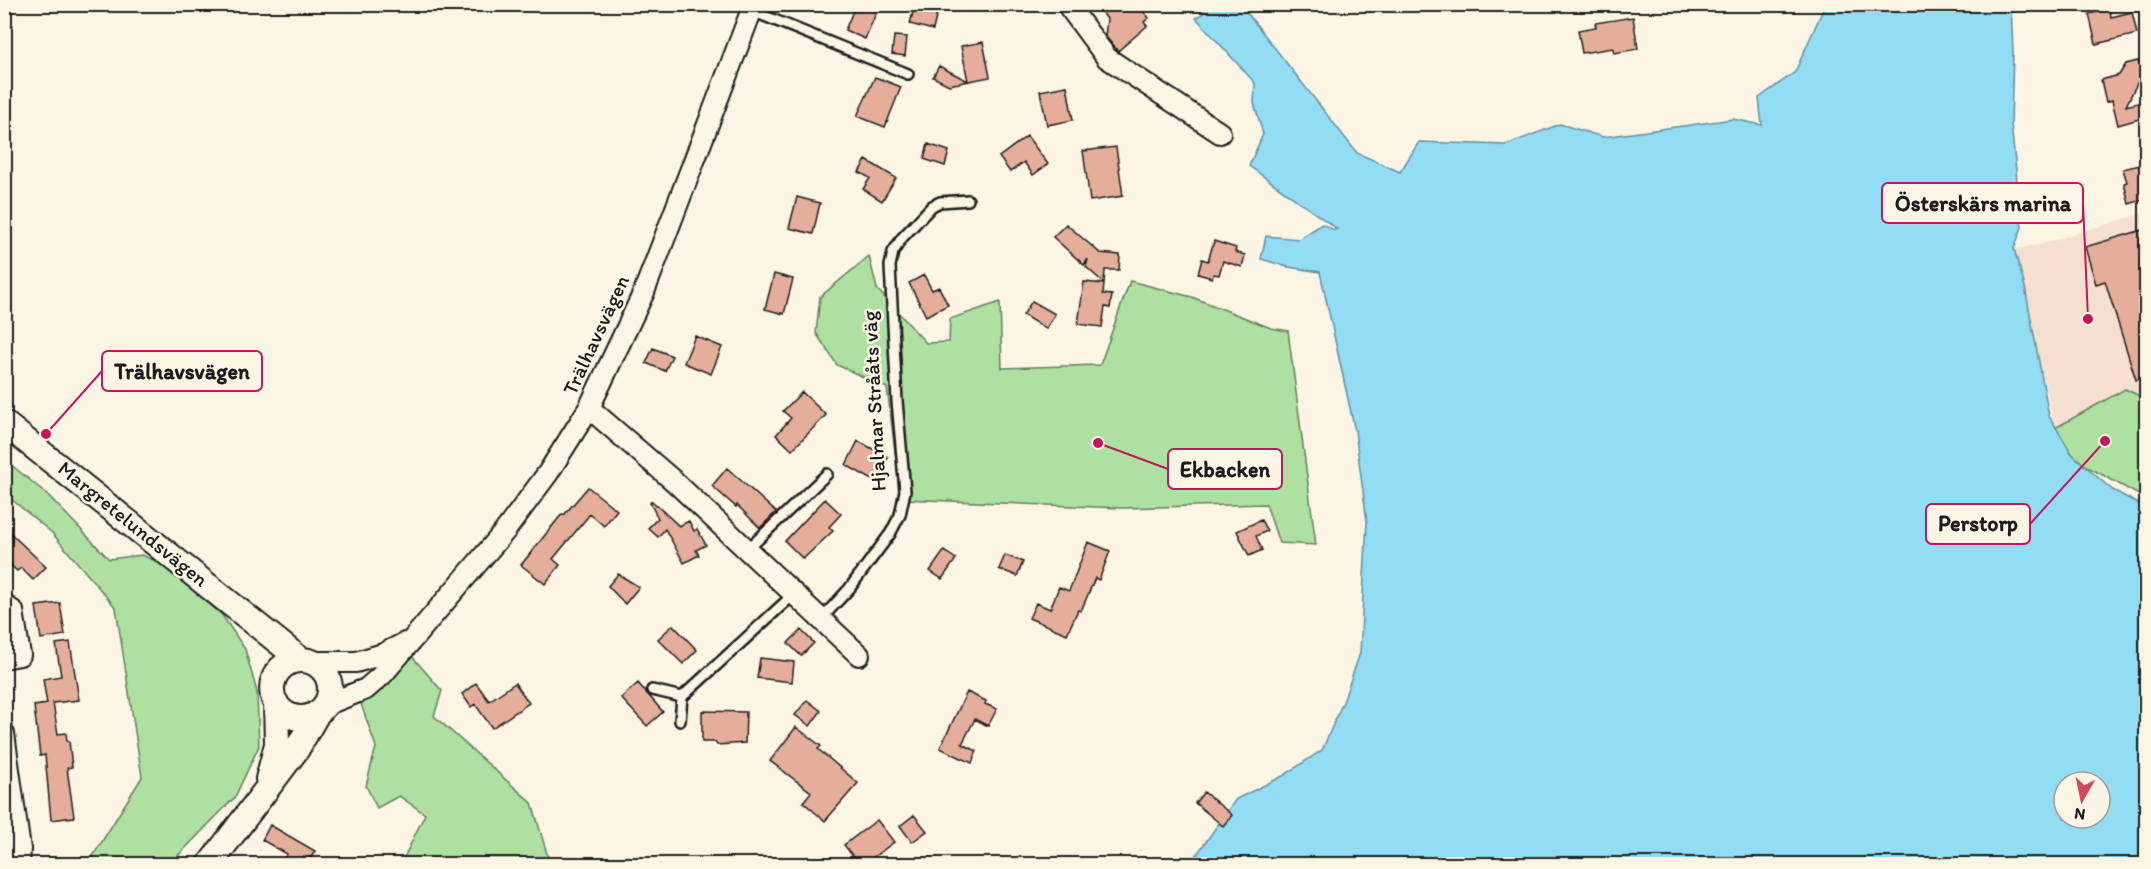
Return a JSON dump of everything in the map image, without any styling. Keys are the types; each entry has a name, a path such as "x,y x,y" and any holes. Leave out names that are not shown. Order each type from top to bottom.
{"street":[{"path":"1067,4 1107,58 1220,133"},
{"name":"Trälhavsvägen","path":"321,709 366,690 412,639 505,531 548,473 589,408 644,292 753,8"},
{"path":"589,408 676,483 859,655"},
{"name":"Margretelundsvägen","path":"4,423 306,661"},
{"name":"Margretelundsvägen","path":"232,604 256,636 267,657 274,694 277,744 262,796"},
{"path":"4,605 13,611 20,655 4,658"},
{"name":"Trälhavsvägen","path":"306,661 356,662 383,654 412,639"},
{"path":"291,661 306,661 324,671 330,690 321,709 302,717 292,716 282,711 274,694 275,676 291,661"},
{"name":"Margretelundsvägen","path":"210,864 297,749 321,709"},
{"path":"4,734 20,849 19,864"}],"lane":[{"name":"Trälhavsvägen","path":"753,8 908,74"},
{"name":"Hjalmar Strååts väg","path":"821,619 849,589 890,534 900,515 904,499 890,266 893,252 902,238 932,206 940,202 968,201"},
{"path":"747,550 827,474"},
{"path":"680,721 682,697 794,594"},
{"path":"652,690 682,697"}],"shaded area":[{"path":"2146,212 2146,399 2125,389 2055,428 2013,249 2042,244"}],"green space":[{"path":"869,256 877,289 926,343 949,342 950,319 1000,302 1002,368 1100,365 1130,281 1192,297 1271,328 1288,331 1316,545 1279,543 1266,504 1122,508 901,499 887,388 837,365 816,333 820,297"},
{"path":"2125,389 2146,399 2146,499 2086,466 2072,454 2055,428"},
{"path":"5,460 47,494 109,559 142,555 162,564 222,615 245,649 257,692 259,746 235,797 170,864 88,864 142,777 116,608 52,533 5,494"},
{"path":"410,654 442,691 434,716 532,803 550,864 401,864 425,814 399,796 377,808 366,786 376,747 361,704 391,676"}],"water":[{"path":"1197,5 1241,5 1357,153 1400,172 1419,142 1506,145 1560,124 1603,137 1733,119 1762,125 1759,98 1795,72 1825,5 2011,5 2013,52 2011,124 2022,227 2014,249 2025,287 2049,416 2072,454 2111,489 2146,508 2146,864 1190,864 1236,799 1283,776 1322,750 1343,702 1360,653 1367,522 1355,431 1320,272 1288,267 1261,259 1266,236 1299,239 1322,224 1334,230 1337,229 1249,166 1263,134 1254,103 1255,83 1196,18 1204,13"}],"building":[{"path":"856,4 880,4 865,39 845,30"},
{"path":"915,4 939,4 933,30 910,24"},
{"path":"1096,4 1137,4 1149,18 1144,22 1147,26 1118,51 1105,36 1107,19"},
{"path":"2110,9 2111,17 2132,12 2137,34 2096,44 2089,14"},
{"path":"1633,17 1638,49 1614,53 1613,48 1582,53 1578,30 1596,27 1595,23"},
{"path":"894,36 907,37 905,56 892,54"},
{"path":"983,42 990,77 949,85 933,77 939,66 968,81 961,46"},
{"path":"2138,61 2142,73 2126,106 2146,101 2146,117 2118,125 2112,100 2106,102 2101,80 2119,75 2126,64"},
{"path":"875,77 901,87 885,127 857,116"},
{"path":"1067,86 1073,120 1047,125 1040,91"},
{"path":"1027,136 1048,164 1033,175 1024,162 1010,172 999,157"},
{"path":"928,144 949,151 945,166 924,159"},
{"path":"1116,147 1123,196 1090,201 1083,151"},
{"path":"866,160 896,178 882,201 863,189 870,178 859,172"},
{"path":"2144,164 2146,199 2129,204 2123,169"},
{"path":"797,197 820,203 813,234 789,228"},
{"path":"1066,224 1100,253 1120,255 1119,270 1105,270 1104,283 1086,267 1088,259 1084,265 1053,237"},
{"path":"2146,229 2146,377 2136,380 2105,281 2096,284 2085,247"},
{"path":"1214,241 1236,248 1235,252 1245,255 1242,267 1223,261 1219,275 1214,274 1212,278 1198,274 1202,259 1208,261"},
{"path":"774,274 793,279 784,314 765,309"},
{"path":"924,275 932,290 939,287 948,305 926,316 909,283"},
{"path":"1084,282 1104,284 1103,294 1112,295 1110,308 1105,307 1102,327 1078,324"},
{"path":"1032,301 1055,314 1046,329 1023,315"},
{"path":"695,336 722,347 711,374 684,363"},
{"path":"653,348 672,356 665,371 646,363"},
{"path":"802,392 826,415 792,450 776,435 791,418 783,411"},
{"path":"858,441 888,457 876,482 846,465"},
{"path":"727,468 776,512 760,528 737,505 736,507 712,486"},
{"path":"588,487 617,510 604,526 590,514 553,559 560,565 545,584 521,565 562,514 564,515"},
{"path":"825,499 841,514 829,527 833,531 803,559 785,541"},
{"path":"652,501 679,526 689,521 694,531 697,529 706,545 696,550 699,555 684,563 665,529 658,537 648,528 658,518 650,503"},
{"path":"1261,520 1267,531 1256,536 1262,550 1249,556 1237,531"},
{"path":"4,527 46,567 33,580 21,568 17,571 4,559"},
{"path":"1088,542 1110,551 1099,580 1095,578 1081,611 1078,610 1067,634 1029,618 1036,603 1050,609 1059,587 1069,591"},
{"path":"944,551 956,559 942,579 930,571"},
{"path":"1005,555 1023,562 1017,576 999,569"},
{"path":"618,574 639,587 625,604 608,586"},
{"path":"60,603 65,635 41,639 36,606"},
{"path":"673,625 697,650 683,664 658,639"},
{"path":"801,630 814,643 801,656 788,643"},
{"path":"70,642 79,700 53,703 58,734 66,733 67,741 69,741 72,767 67,768 74,817 51,820 45,755 40,756 34,706 47,704 43,679 61,676 56,644"},
{"path":"760,658 794,662 792,682 757,678"},
{"path":"476,683 489,701 515,683 529,703 492,728 475,704 471,707 462,694"},
{"path":"638,683 663,712 647,726 621,698"},
{"path":"967,692 997,709 988,726 975,719 962,744 977,751 972,763 940,748"},
{"path":"807,700 821,711 810,726 795,715"},
{"path":"702,711 746,712 745,743 717,745 715,742 702,742"},
{"path":"796,727 821,746 818,749 858,783 825,821 803,802 811,792 770,761"},
{"path":"1204,792 1232,815 1223,826 1195,803"},
{"path":"914,815 927,831 912,842 900,826"},
{"path":"877,820 894,842 864,864 859,864 844,845"},
{"path":"270,825 315,851 307,864 281,864 287,854 262,840"}],"place":[{"name":"Österskärs marina","path":"2088,319"},
{"name":"Trälhavsvägen","path":"46,434"},
{"name":"Perstorp","path":"2105,441"},
{"name":"Ekbacken","path":"1098,443"}]}
